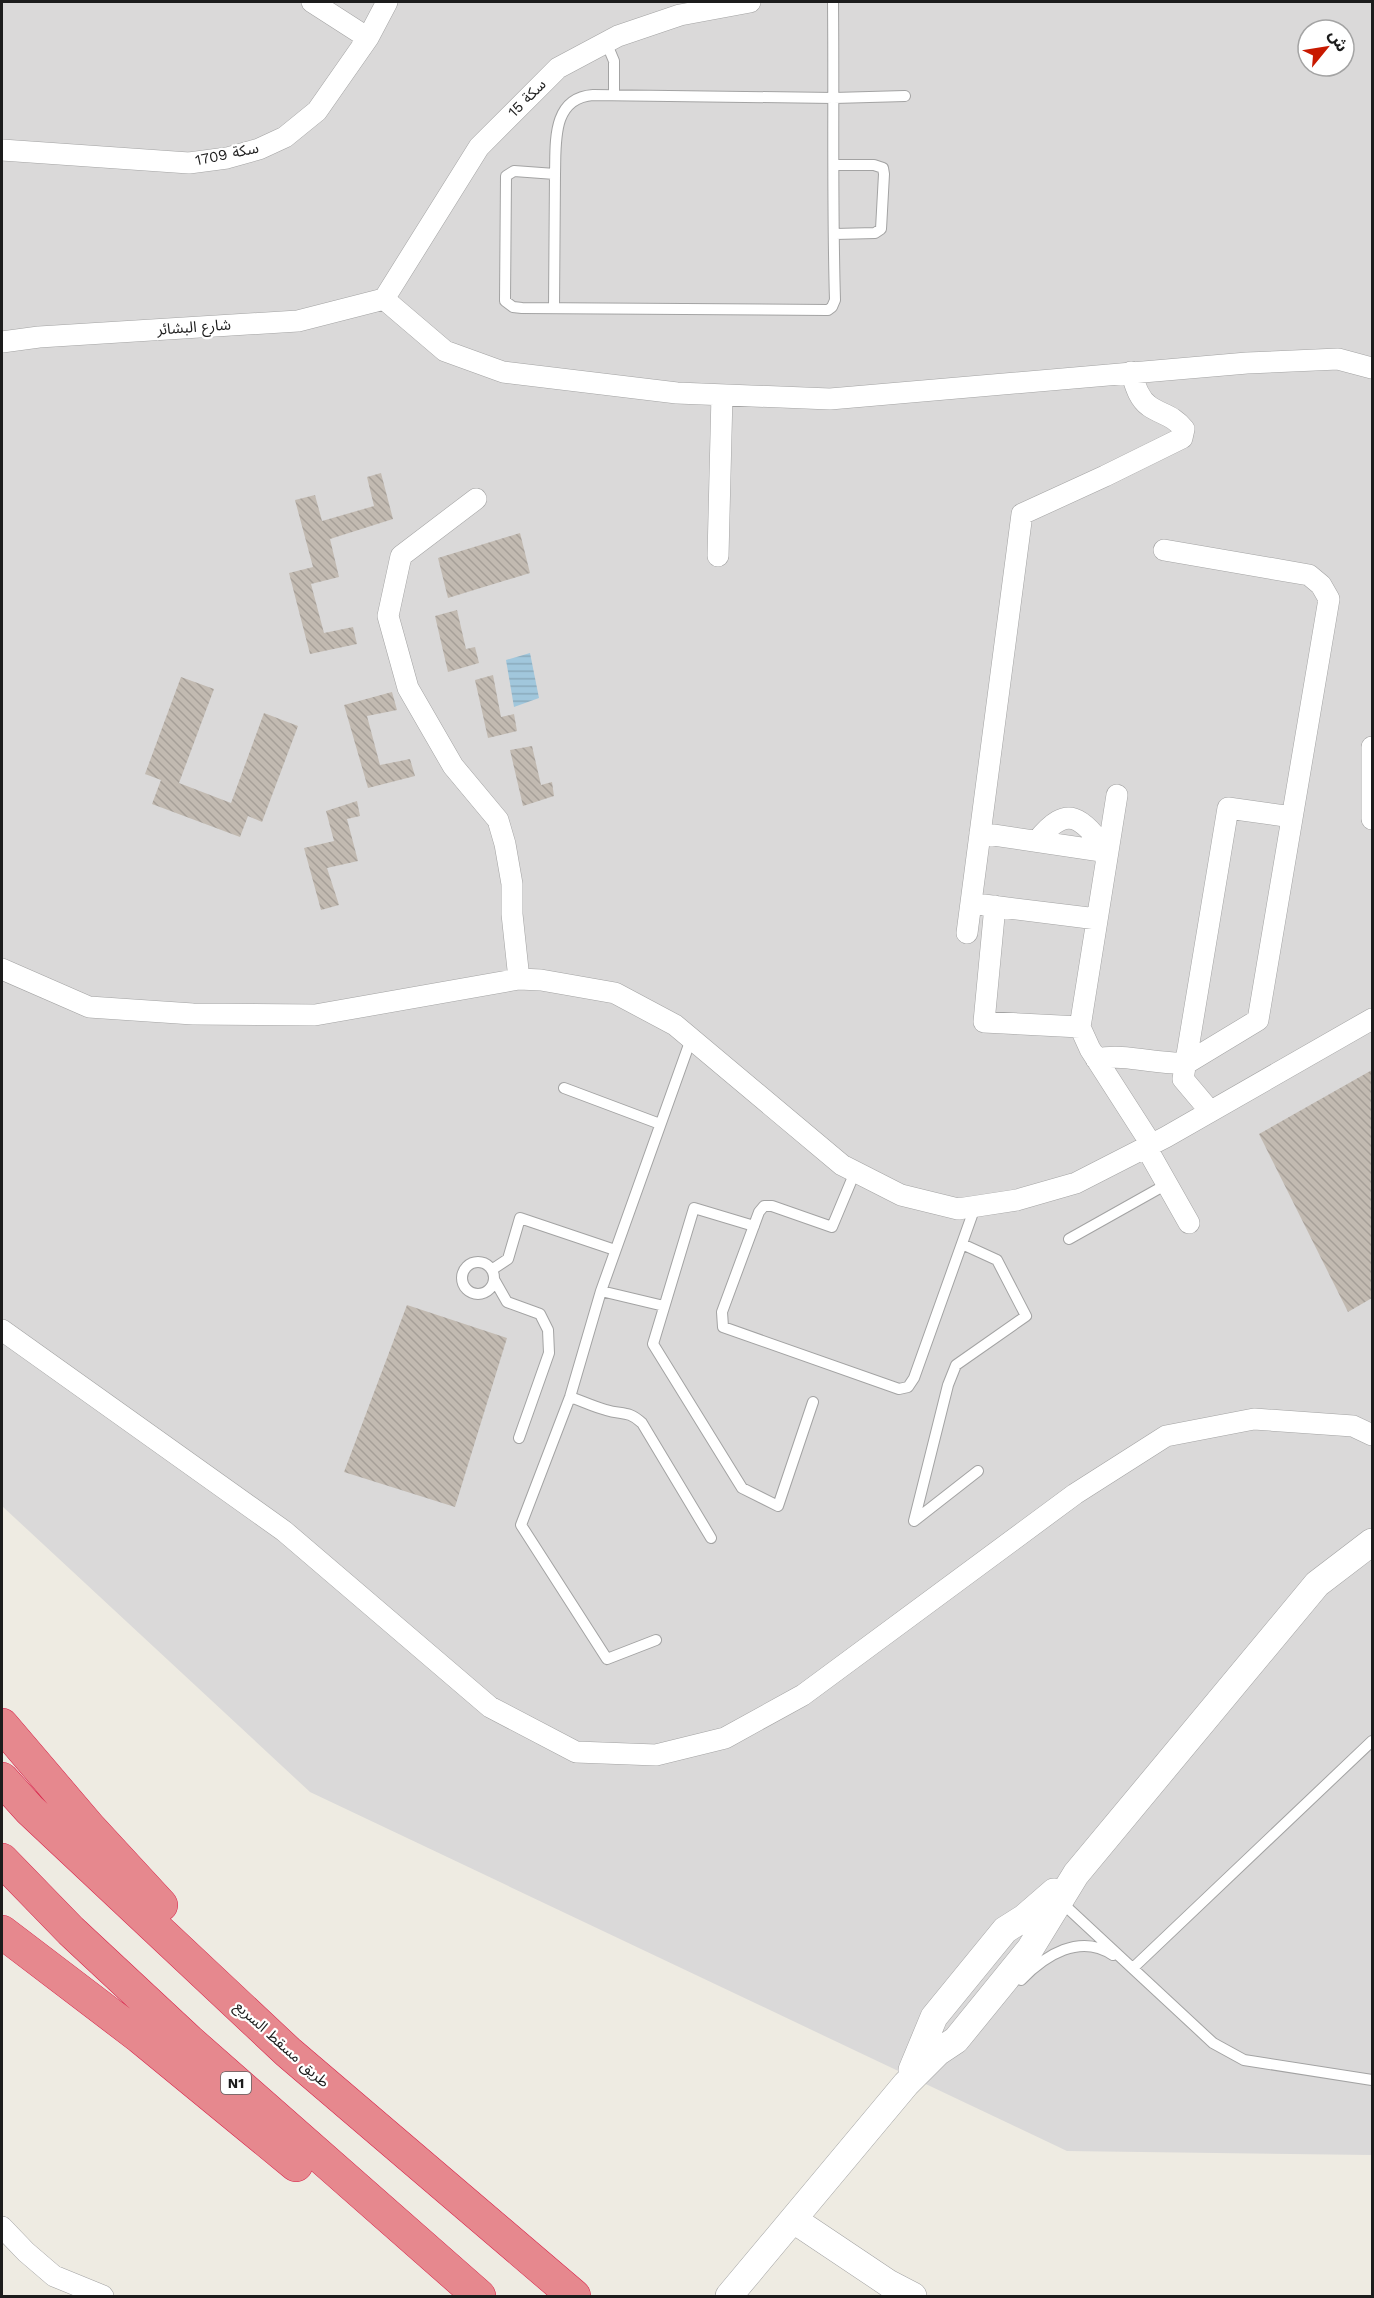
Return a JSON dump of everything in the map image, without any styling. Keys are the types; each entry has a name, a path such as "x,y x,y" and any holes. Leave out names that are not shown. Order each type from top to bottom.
{"highway":[{"path":"2,1725 89,1827 202,1950 288,2052"},
{"name":"طريق مسقط السريع","path":"2,1779 30,1810 288,2052 574,2296"},
{"name":"N1","path":"2,1860 71,1931 189,2041 479,2296"},
{"path":"2,1932 140,2037 452,2296"}],"street":[{"path":"312,2 368,38"},
{"name":"سكة 1709","path":"2,150 189,163 227,158 259,149 285,137 317,111 368,38 387,2"},
{"name":"سكة 15","path":"384,299 479,147 558,68 618,36 680,15 750,2"},
{"path":"384,299 444,351 503,372 676,393 830,399 1247,363 1338,359 1372,368"},
{"name":"شارع البشائر","path":"2,342 39,337 298,321 384,299"},
{"path":"967,933 1022,514 1182,438 1184,429 1177,419 1143,401 1131,372"},
{"path":"718,556 722,395"},
{"path":"476,499 401,556 387,616 408,688 453,766 498,820 512,884 512,914 519,978"},
{"path":"1096,1059 1113,1056 1173,1064 1186,1063 1258,1020 1329,599 1321,585 1309,575 1164,550"},
{"path":"1372,753 1372,818"},
{"path":"1117,795 1080,1027 1096,1059 1149,1146 1189,1223"},
{"path":"1210,1111 1183,1079 1228,808 1292,817"},
{"path":"980,833 1037,842 1052,824 1076,819 1091,831 1108,852"},
{"path":"971,903 1097,918"},
{"path":"995,906 984,1022 1080,1027"},
{"path":"2,969 89,1007 193,1014 315,1016 519,978 615,993 675,1025 842,1165 901,1195 958,1209 1017,1200 1076,1183 1149,1146 1372,1019"},
{"path":"2,1330 284,1530 490,1707 576,1752 656,1755 725,1738 803,1695 1075,1494 1166,1436 1254,1419 1353,1426 1372,1435"},
{"path":"729,2296 795,2220 906,2084 938,2052 956,2040 1030,1949 1056,1897 1317,1584 1372,1542"},
{"path":"906,2084 934,2017 1005,1930 1056,1897"},
{"path":"795,2220 888,2283 913,2296"},
{"path":"2,2227 26,2253 54,2276 103,2296"}],"lane":[{"path":"555,174 514,171 506,176 504,182 505,301 513,307 828,310 834,303 833,2"},
{"path":"606,42 614,61 614,95"},
{"path":"554,308 556,131 559,118 581,98 614,95 834,98 905,96"},
{"path":"834,165 880,166 884,174 881,229 875,233 835,234"},
{"path":"656,1640 607,1659 521,1525 570,1397 601,1291 691,1039"},
{"path":"564,1088 660,1124"},
{"path":"855,1172 832,1227 772,1206 764,1206 759,1212 722,1312 723,1327 899,1389 908,1387 914,1378 975,1207"},
{"path":"1069,1239 1167,1184"},
{"path":"754,1226 694,1208 653,1344 742,1488 778,1506 813,1402"},
{"path":"493,1269 508,1259 520,1218 615,1250"},
{"path":"962,1244 997,1260 1026,1316 956,1365 948,1385 914,1521 978,1471"},
{"path":"495,1281 486,1291 474,1293 463,1286 462,1274 470,1264 483,1262 493,1269 495,1281 507,1302 540,1314 548,1330 549,1353 519,1438"},
{"path":"601,1291 664,1306"},
{"path":"570,1397 609,1412 635,1416 642,1423 711,1538"},
{"path":"1133,1968 1372,1741"},
{"path":"1056,1897 1213,2043 1244,2060 1372,2080"},
{"path":"956,2040 980,2025 1030,1970 1048,1956 1066,1949 1085,1946 1107,1951 1133,1968"}],"shaded area":[{"path":"2,2 1372,2 1372,2155 1067,2151 310,1792 2,1506"}],"water":[{"path":"530,653 539,698 514,707 506,660"}],"building":[{"path":"381,473 393,519 330,539 339,577 311,584 324,633 353,627 357,644 310,654 289,573 313,567 295,500 315,495 322,521 374,506 367,477"},
{"path":"520,533 530,573 448,598 438,558"},
{"path":"457,610 466,649 475,647 479,663 448,672 435,616"},
{"path":"493,675 501,717 514,714 517,731 488,738 475,680"},
{"path":"181,677 214,689 179,783 231,803 264,713 298,726 262,822 248,816 240,837 152,804 161,780 145,774"},
{"path":"392,692 397,710 367,716 380,765 410,759 415,776 368,788 344,705"},
{"path":"532,746 541,785 552,782 554,796 523,806 510,750"},
{"path":"357,801 360,816 347,819 358,861 327,868 339,905 321,910 304,848 334,841 326,811"},
{"path":"1372,1070 1372,1298 1348,1312 1259,1134"},
{"path":"407,1305 507,1338 455,1507 344,1472"}]}
